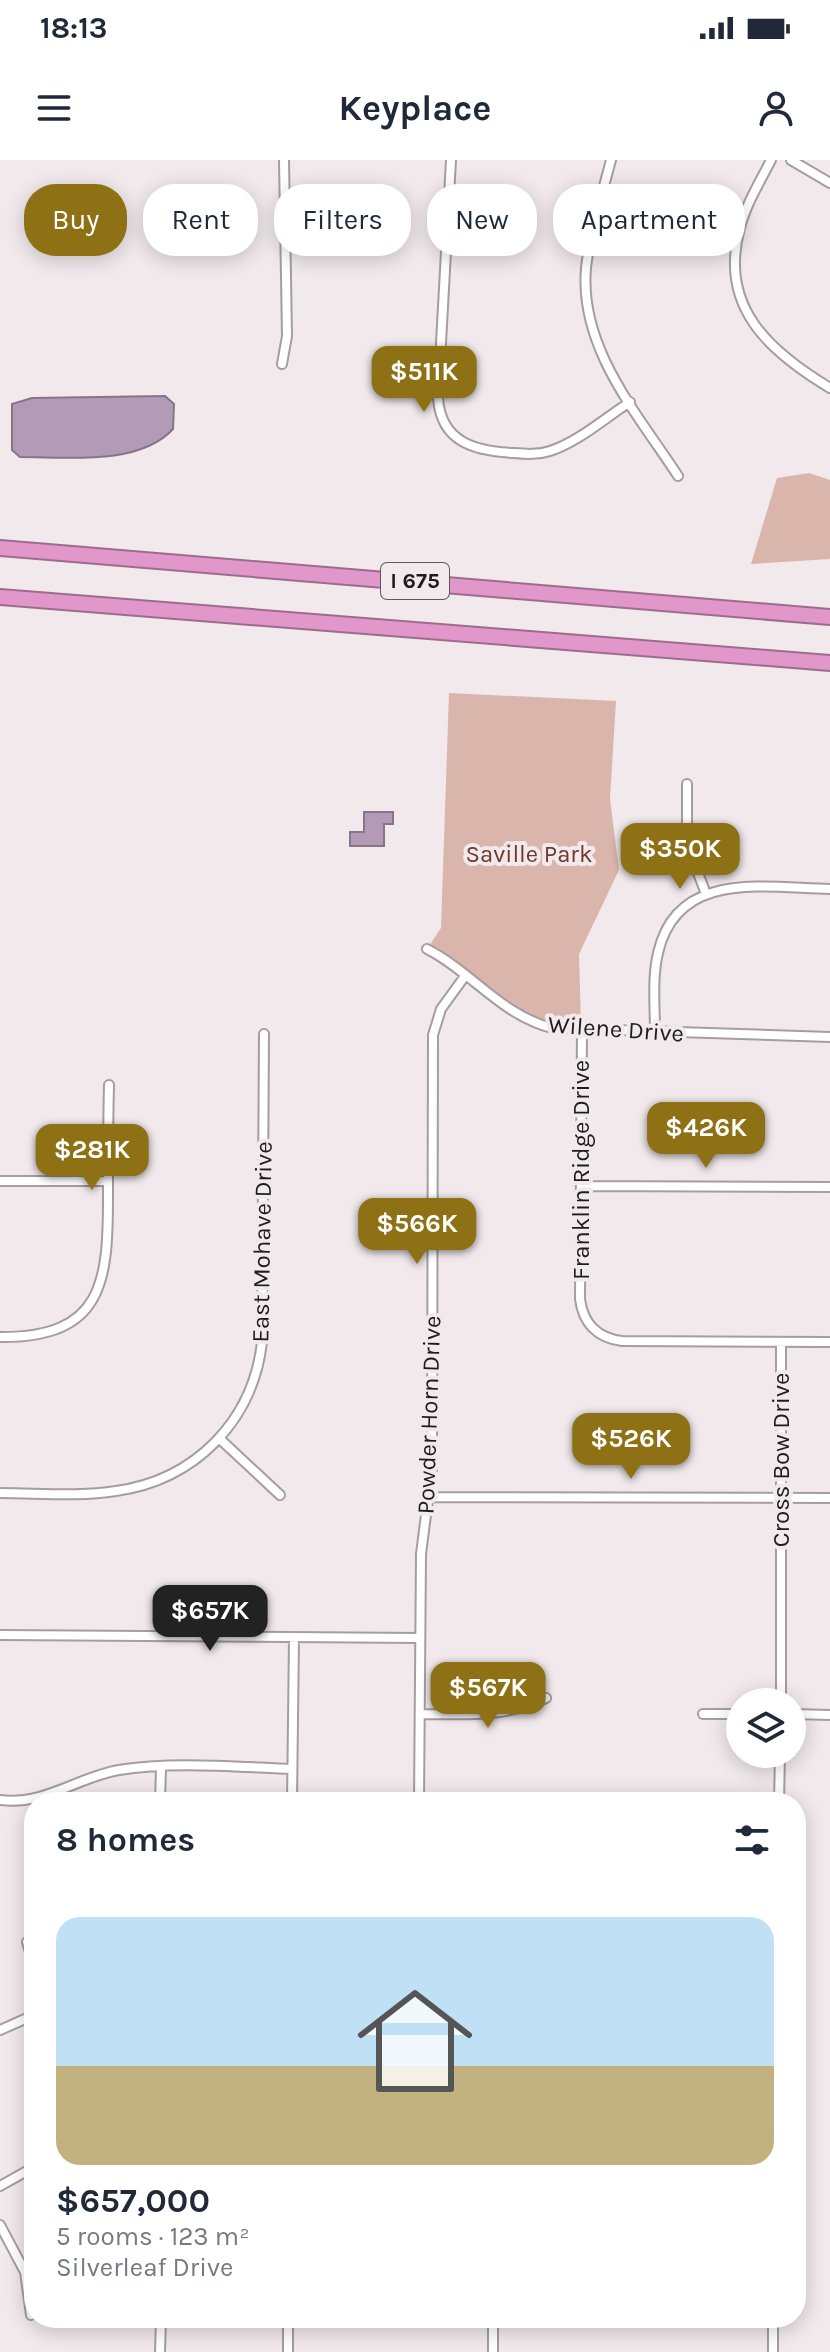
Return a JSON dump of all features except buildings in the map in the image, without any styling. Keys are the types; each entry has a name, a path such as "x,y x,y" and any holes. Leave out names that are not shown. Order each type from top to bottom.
{"highway":[{"name":"I 675","path":"0,548 830,617"},
{"name":"I 675","path":"0,597 830,663"}],"street":[{"path":"282,364 287,336 284,160"},
{"path":"451,160 438,398 448,429 462,443 482,451 540,454 560,447 630,402"},
{"path":"611,160 589,248 587,301 597,344 678,476"},
{"path":"771,160 740,228 736,261 741,296 766,342 791,364 830,388"},
{"path":"791,160 830,183"},
{"path":"687,784 687,844 706,894"},
{"path":"655,1033 656,966 661,941 679,913 706,894 736,887 830,889"},
{"name":"Wilene Drive","path":"427,949 445,958 526,1020 552,1028 830,1037"},
{"name":"Powder Horn Drive","path":"419,1792 420,1576 431,1497 433,1035 441,1009 465,976"},
{"name":"Franklin Ridge Drive","path":"582,1031 581,1309 594,1330 616,1340 781,1342"},
{"name":"East Mohave Drive","path":"221,1440 254,1382 262,1342 264,1034"},
{"path":"0,1337 38,1336 54,1331 75,1319 89,1305 102,1282 107,1266 109,1085"},
{"path":"0,1181 108,1181"},
{"path":"581,1186 830,1187"},
{"path":"781,1342 830,1342"},
{"name":"Cross Bow Drive","path":"781,1342 781,1688"},
{"path":"0,1493 105,1493 129,1489 185,1467 221,1440 280,1495"},
{"path":"431,1497 830,1498"},
{"path":"0,1635 420,1638"},
{"path":"292,1792 294,1638"},
{"path":"420,1714 498,1714 524,1708 546,1698"},
{"path":"703,1714 726,1714"},
{"path":"806,1714 830,1715"},
{"path":"52,1792 103,1774 161,1768 292,1769"},
{"path":"160,1792 161,1768"},
{"path":"779,1792 780,1768"},
{"path":"0,1800 24,1801"},
{"path":"0,2030 24,2019"},
{"path":"0,2186 24,2173"},
{"path":"0,2225 24,2270"},
{"path":"160,2352 161,2328"},
{"path":"288,2328 288,2352"},
{"path":"493,2328 493,2352"},
{"path":"773,2328 773,2352"}],"green space":[{"path":"809,473 830,480 830,559 751,564 777,478"},
{"name":"Saville Park","path":"449,693 616,701 610,799 619,870 579,954 581,1026 537,1017 429,946 441,928"}],"shaded area":[{"path":"165,396 174,404 173,429 159,441 141,449 80,458 20,457 12,450 12,404 32,398"},
{"path":"364,812 393,812 393,824 384,824 384,846 350,846 350,832 364,832"}]}
